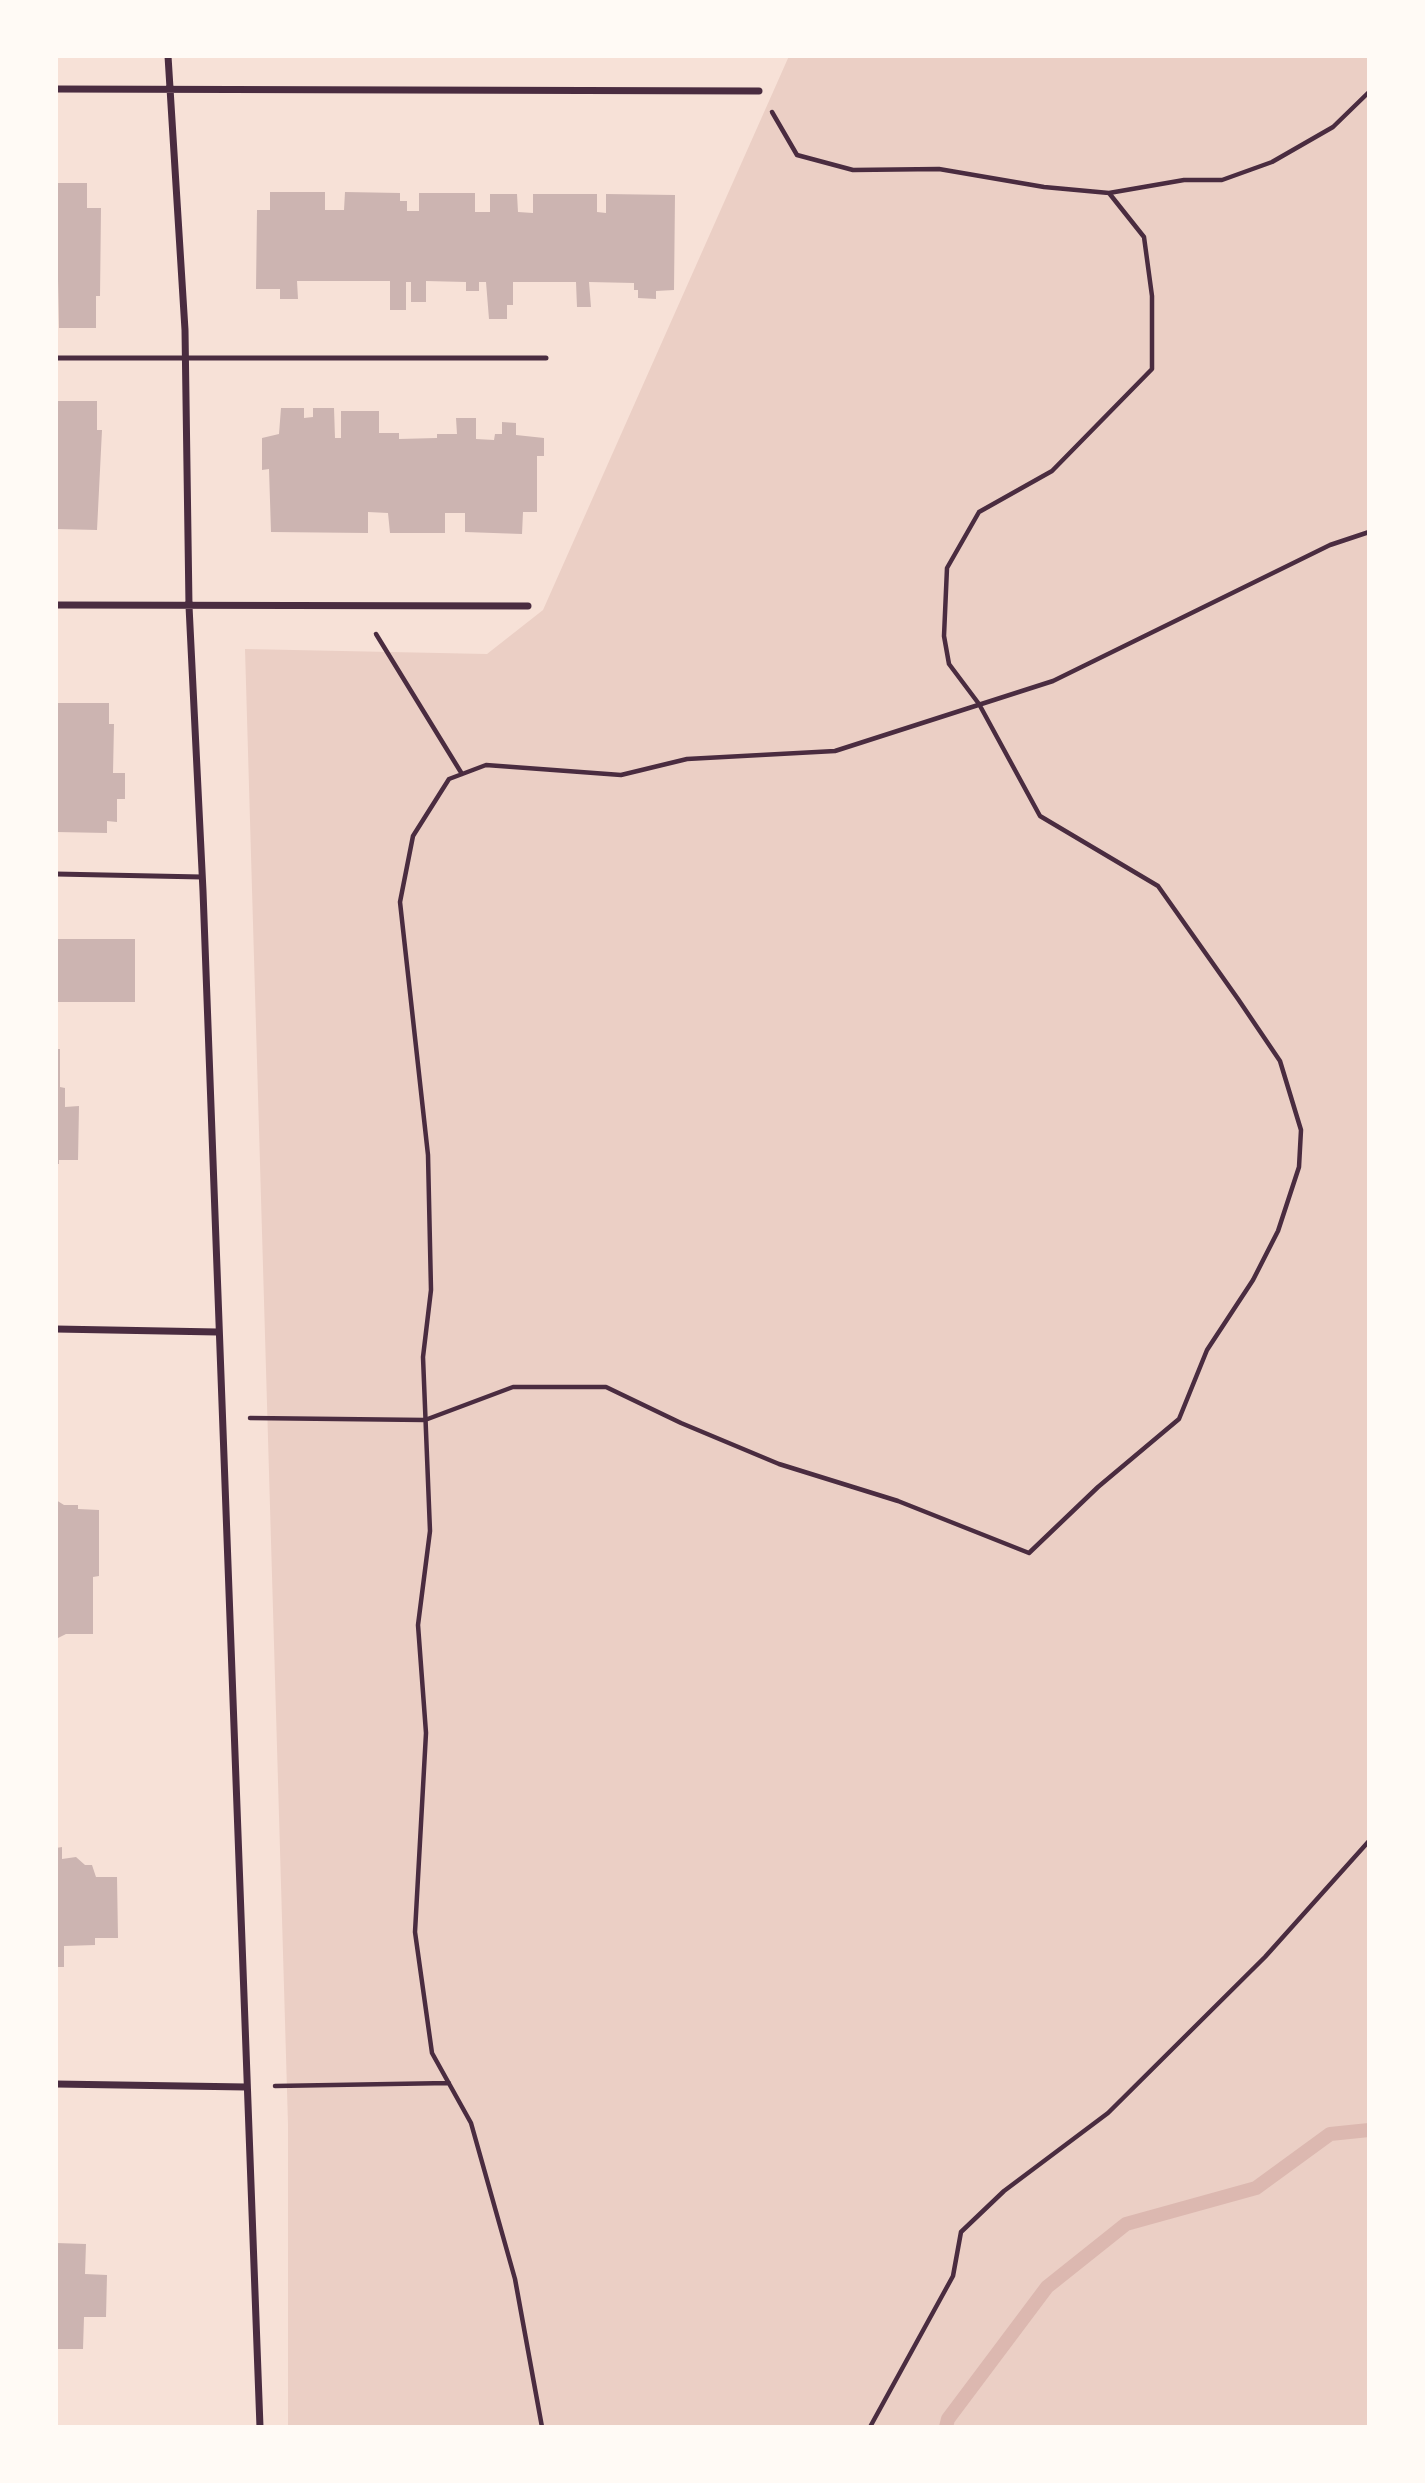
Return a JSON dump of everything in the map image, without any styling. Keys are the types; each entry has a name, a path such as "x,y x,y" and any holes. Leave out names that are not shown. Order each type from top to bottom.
{"street":[{"path":"169,56 185,360 188,606 202,877 260,2427"},
{"path":"56,89 759,91"},
{"path":"56,605 528,606"},
{"path":"56,1329 217,1332"},
{"path":"56,2084 246,2087"}],"lane":[{"path":"56,359 546,358"},
{"path":"56,874 202,877"}],"path":[{"path":"759,91 797,155 853,170 939,169 1044,187 1109,192 1184,180 1222,180 1272,162 1333,127 1369,92"},
{"path":"221,1418 425,1420 513,1387 606,1387 681,1423 779,1464 898,1501 1029,1553 1098,1487 1179,1419 1207,1350 1253,1280 1278,1231 1299,1167 1301,1130 1280,1061 1158,886 1040,816 979,704 949,664 944,636 947,568 979,512 1052,471 1152,369 1152,296 1144,237 1109,192"},
{"path":"542,2427 515,2279 471,2123 432,2053 415,1932 426,1733 418,1625 430,1531 423,1357 431,1290 428,1155 400,902 413,836 449,779 486,765 621,775 687,760 835,751 1052,681 1330,545 1369,532"},
{"path":"359,606 461,774"},
{"path":"870,2427 953,2276 961,2232 1004,2191 1108,2113 1265,1958 1369,1841"},
{"path":"246,2087 449,2082"}],"shaded area":[{"path":"789,56 1369,56 1369,2427 288,2427 288,2124 245,649 487,654 543,610"}],"building":[{"path":"56,183 87,183 87,208 101,208 100,296 96,296 96,328 59,328"},
{"path":"270,192 325,192 325,210 344,210 345,192 400,193 400,201 407,201 407,211 419,211 419,193 475,193 475,212 490,212 490,194 517,194 518,212 533,213 533,194 597,194 597,212 606,213 606,194 675,195 674,290 656,291 656,299 638,298 634,283 589,282 591,307 577,307 576,282 513,282 513,305 507,305 507,319 489,319 486,282 479,282 479,291 466,291 466,282 426,281 426,302 411,302 411,282 406,282 406,310 390,310 390,281 297,281 298,299 280,299 280,289 256,289 257,210 270,210"},
{"path":"56,401 97,401 97,430 102,430 97,530 56,529"},
{"path":"281,408 304,408 304,418 313,417 313,408 334,408 335,438 341,438 341,411 379,411 379,433 399,433 399,439 437,438 437,434 457,434 456,418 476,418 476,439 494,440 495,434 502,434 502,422 516,423 516,435 544,438 544,456 537,456 537,512 523,512 522,534 465,532 465,513 445,513 445,533 390,533 388,513 368,512 368,533 271,532 269,469 262,470 262,438 279,434"},
{"path":"56,703 109,703 109,724 114,724 113,773 125,773 125,799 117,799 117,822 107,821 107,833 56,832"},
{"path":"56,939 135,939 135,1002 56,1002"},
{"path":"56,1049 60,1049 60,1087 65,1088 65,1107 79,1106 78,1160 59,1160 59,1164 56,1164"},
{"path":"56,1500 64,1505 78,1505 78,1509 99,1510 99,1576 93,1577 93,1634 66,1634 56,1639"},
{"path":"62,1847 62,1859 76,1857 85,1865 92,1865 96,1877 117,1877 118,1938 95,1938 95,1945 64,1946 64,1967 56,1967 56,1848"},
{"path":"56,2243 86,2244 85,2274 107,2275 106,2317 84,2317 83,2349 56,2349"}],"waterway":[{"path":"946,2427 948,2419 1047,2287 1126,2224 1256,2188 1330,2134 1369,2130"}]}
